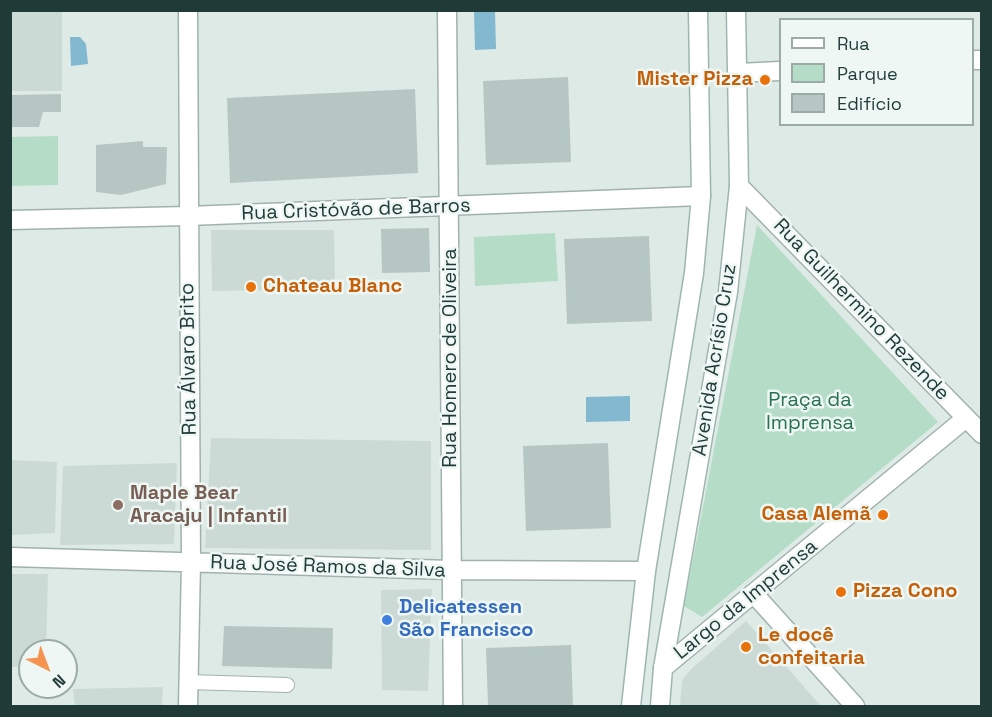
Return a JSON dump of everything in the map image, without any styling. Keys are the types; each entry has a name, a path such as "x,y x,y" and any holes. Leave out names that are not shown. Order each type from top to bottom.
{"street":[{"name":"Rua Álvaro Brito","path":"188,10 191,563 188,706"},
{"name":"Rua Homero de Oliveira","path":"447,10 453,706"},
{"name":"Avenida Acrísio Cruz","path":"631,706 646,571 694,273 701,196 698,10"},
{"name":"Avenida Acrísio Cruz","path":"660,706 663,668 728,292 739,186 736,10"},
{"path":"738,73 779,71"},
{"name":"Rua Guilhermino Rezende","path":"739,186 981,434"},
{"name":"Rua Cristóvão de Barros","path":"10,220 188,216 701,196"},
{"name":"Largo da Imprensa","path":"663,668 966,418"},
{"name":"Rua José Ramos da Silva","path":"10,557 451,570 646,571"},
{"path":"754,594 855,706"}],"lane":[{"path":"188,681 287,685"}],"shaded area":[{"path":"11,10 62,11 62,91 11,91"},
{"path":"211,230 334,230 335,289 212,291"},
{"path":"211,438 431,441 431,550 205,548"},
{"path":"11,460 57,462 55,533 11,535"},
{"name":"Maple Bear Aracaju | Infantil","path":"177,463 174,544 60,545 63,466"},
{"path":"11,574 48,574 46,639 18,639 18,667 11,667"},
{"path":"432,589 428,691 382,690 381,590"},
{"path":"746,621 821,706 680,706 682,681 690,670"},
{"path":"163,687 162,706 75,706 74,699 78,699 78,689"}],"green space":[{"path":"58,136 58,185 11,186 11,137"},
{"name":"Praça da Imprensa","path":"757,225 938,422 702,617 684,606"},
{"path":"555,233 558,281 475,286 474,237"}],"water":[{"path":"474,11 495,11 496,49 475,50"},
{"path":"70,37 80,37 86,44 88,64 71,66"},
{"path":"630,396 630,421 586,422 586,397"}],"building":[{"path":"568,77 571,162 486,165 483,81"},
{"path":"415,89 418,173 230,183 227,98"},
{"path":"61,94 61,112 43,112 39,127 10,127 10,95"},
{"path":"143,141 143,147 167,147 166,184 121,195 96,192 96,145"},
{"path":"429,228 430,272 382,273 381,229"},
{"path":"649,236 652,321 567,324 564,239"},
{"path":"608,443 611,528 526,531 523,446"},
{"path":"224,626 333,628 332,669 222,666"},
{"path":"571,645 573,706 488,706 486,648"}],"place":[{"name":"Mister Pizza","path":"765,80"},
{"name":"Chateau Blanc","path":"251,287"},
{"name":"Maple Bear Aracaju | Infantil","path":"118,505"},
{"name":"Casa Alemã","path":"883,515"},
{"name":"Pizza Cono","path":"841,592"},
{"name":"Delicatessen São Francisco","path":"387,620"},
{"name":"Le docê confeitaria","path":"746,647"}]}
